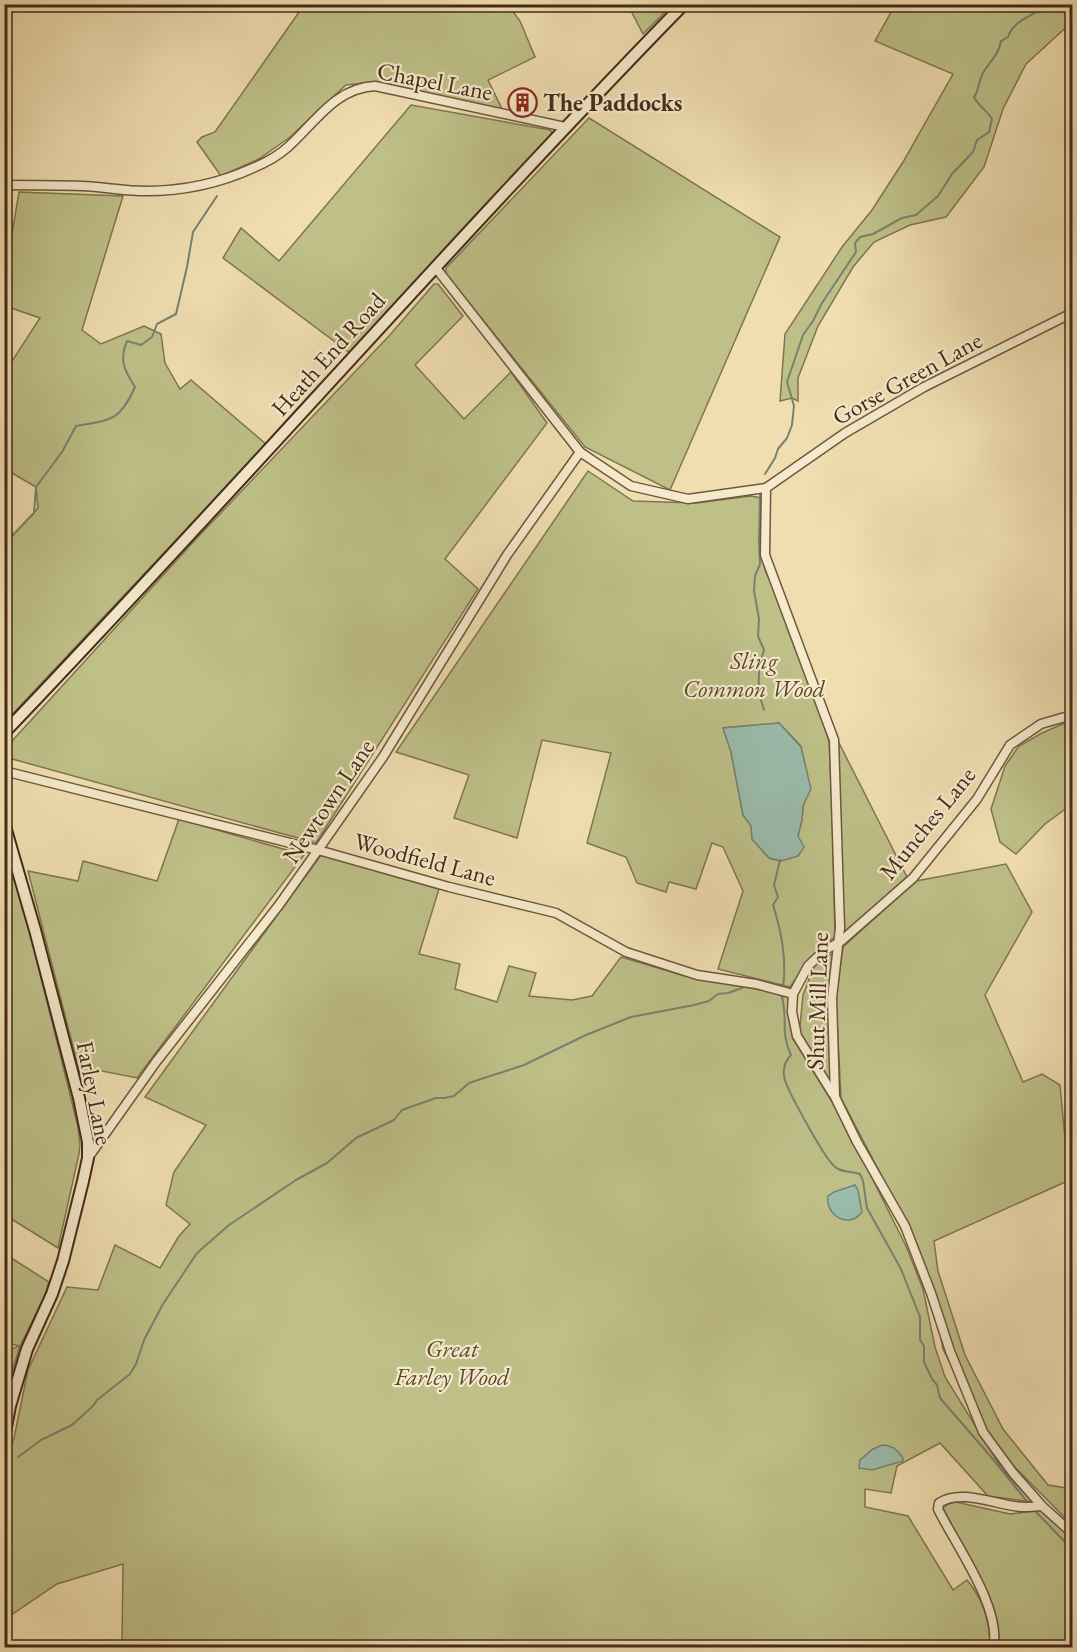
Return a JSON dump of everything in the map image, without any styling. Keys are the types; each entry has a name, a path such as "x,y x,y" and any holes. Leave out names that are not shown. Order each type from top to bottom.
{"street":[{"name":"Heath End Road","path":"4,733 128,604 566,127 684,4"},
{"name":"Chapel Lane","path":"4,185 81,186 147,191 207,185 274,157 288,147 321,112 339,97 364,86 375,86 566,127"},
{"path":"436,268 580,452 631,486 688,499 766,489"},
{"name":"Gorse Green Lane","path":"766,489 845,433 924,387 1072,313"},
{"name":"Newtown Lane","path":"88,1158 156,1062 279,905 383,757 507,555 580,452"},
{"name":"Shut Mill Lane","path":"766,489 765,555 834,740 840,942 832,998 835,1096 857,1142 905,1226 950,1351 983,1432 1035,1507 1072,1533"},
{"name":"Munches Lane","path":"840,942 913,878 977,799 1010,745 1041,724 1072,715"},
{"name":"Woodfield Lane","path":"4,771 556,913 626,952 698,975 756,984 793,994"},
{"name":"Farley Lane","path":"4,823 79,1098 88,1142 88,1158 63,1261 52,1294 27,1349 10,1406 4,1438"},
{"path":"835,1096 797,1036 792,1011 793,994 808,966 825,950 840,942"},
{"path":"993,1647 995,1631 992,1617 938,1505 944,1500 962,1497 1035,1507"}],"green space":[{"path":"304,5 508,5 520,21 535,57 488,80 503,111 372,82 346,85 290,137 259,159 221,176 197,142 202,137 215,132"},
{"path":"628,5 672,5 643,34"},
{"path":"895,5 1072,5 1072,22 1026,64 1003,109 984,167 946,217 910,225 874,242 853,267 818,326 798,378 798,401 792,398 780,401 785,334 842,247 872,210 903,162 953,74 875,41"},
{"path":"411,105 550,130 553,134 350,353 223,258 241,228 279,261"},
{"path":"589,118 780,237 670,490 585,447 446,274 446,268"},
{"path":"19,192 123,196 82,330 101,344 144,326 161,334 165,363 180,389 191,380 266,444 5,722 5,544 38,508 36,487 5,469 5,372 40,318 5,306 5,276"},
{"path":"434,284 438,284 463,316 415,365 464,419 511,372 547,423 445,559 478,589 316,843 5,757 13,740 197,538 389,336"},
{"name":"Sling Common Wood","path":"588,471 633,501 696,503 751,496 762,498 765,570 795,635 829,741 835,937 810,960 790,987 718,969 743,891 723,847 712,843 696,889 669,882 666,892 637,883 626,857 587,843 611,753 542,740 517,838 454,818 469,775 396,752","holes":["779,723 801,746 810,789 803,806 798,836 781,861 769,858 752,839 751,826 743,815 731,752 723,728"]},
{"path":"1072,720 1072,804 1045,824 1016,854 1000,842 991,809 1005,766 1019,746"},
{"path":"838,741 907,877 844,935"},
{"path":"179,819 304,855 137,1078 97,1070 80,1074 28,871 78,881 83,861 157,881"},
{"path":"4,843 24,908 78,1127 79,1154 58,1248 5,1215"},
{"name":"Great Farley Wood","path":"321,855 439,889 419,954 460,964 455,989 497,1002 509,966 536,973 529,996 572,1000 592,996 621,957 685,976 795,996 792,1037 852,1138 906,1246 923,1289 935,1347 945,1377 1002,1469 1033,1502 988,1496 940,1443 897,1466 891,1493 865,1489 865,1507 908,1516 953,1590 967,1580 978,1595 985,1612 990,1647 122,1647 123,1564 57,1584 5,1619 5,1459 14,1438 28,1370 67,1287 98,1290 115,1245 160,1268 179,1236 190,1224 166,1205 174,1172 206,1125 145,1097"},
{"path":"1006,864 1032,912 985,995 1023,1082 1042,1074 1060,1085 1068,1170 1072,1170 1072,1179 934,1241 938,1271 965,1355 1003,1429 1048,1485 1072,1489 1072,1525 996,1448 977,1417 943,1349 932,1290 918,1246 841,1098 836,1000 843,947 916,881"},
{"path":"833,953 831,1086 799,1036 803,995 815,964"},
{"path":"5,1254 49,1282 45,1296 20,1346 12,1372 5,1373 5,1352 19,1346 5,1342"},
{"path":"956,1502 1010,1514 1043,1510 1072,1537 1072,1647 996,1647 999,1637 998,1625 978,1575 943,1508"}],"shaded area":[{"path":"779,723 801,747 811,789 803,806 798,836 804,847 798,856 781,861 769,858 752,839 751,826 743,815 731,752 723,728"},
{"path":"855,1185 862,1212 851,1220 839,1218 830,1209 828,1196"},
{"path":"882,1445 894,1448 903,1461 872,1470 859,1468 860,1460"}],"waterway":[{"path":"765,474 778,449 787,438 792,425 794,406 787,382 803,335 856,252 855,243 860,237 873,234 902,218 916,215 938,196 952,174 973,152 977,140 989,132 992,119 974,97 982,75 996,55 1001,41 1008,37 1020,22 1049,4"},
{"path":"4,544 34,513 36,487 62,452 76,426 113,417 119,413 130,398 135,387 124,365 123,354 127,341 141,345 152,337 157,324 176,314 193,232 217,196"},
{"path":"760,495 760,564 755,576 754,591 759,619 758,636 764,650 759,680 764,710"},
{"path":"780,860 774,885 778,897 773,905 783,945 783,987"},
{"path":"18,1457 41,1440 72,1425 97,1400 130,1374 144,1340 163,1304 197,1253 229,1225 296,1180 327,1163 356,1138 394,1120 402,1110 436,1098 454,1096 469,1083 524,1065 586,1035 631,1017 694,1005 709,1001 718,994 742,988"},
{"path":"782,997 786,1039 791,1055 785,1064 786,1083 829,1160 843,1171 860,1174 867,1208 901,1269 920,1317 920,1340 924,1346 924,1362 937,1385 940,1398 1029,1504"},
{"path":"1034,1510 1071,1548 1072,1554"}],"place":[{"name":"The Paddocks","path":"522,102"}]}
